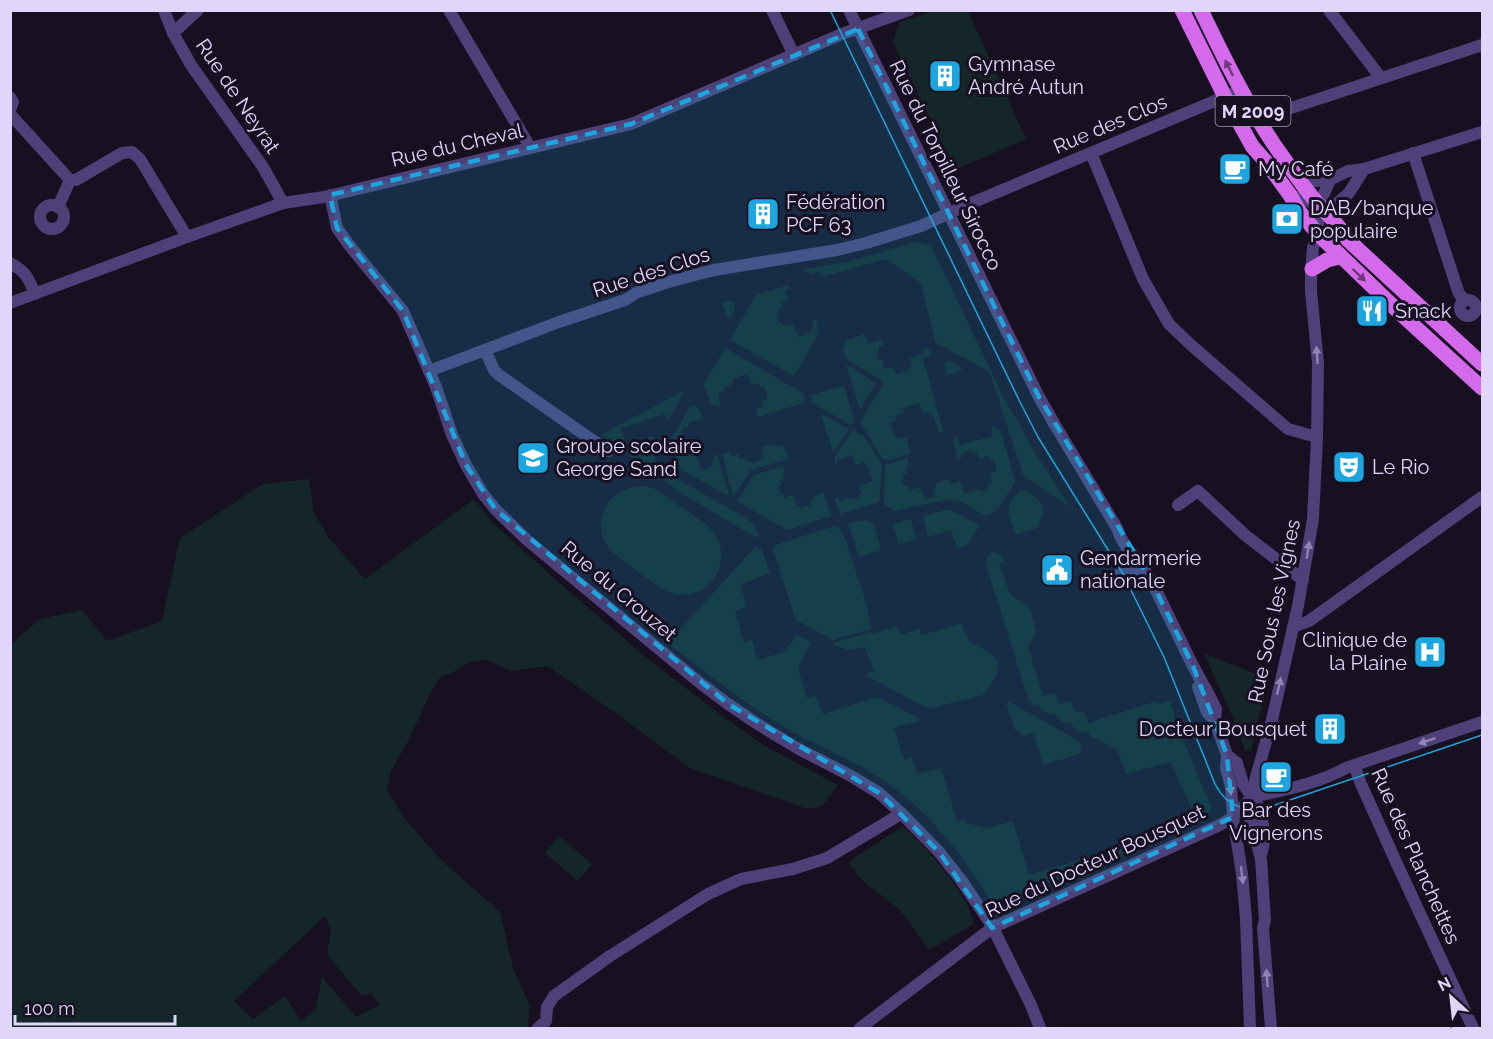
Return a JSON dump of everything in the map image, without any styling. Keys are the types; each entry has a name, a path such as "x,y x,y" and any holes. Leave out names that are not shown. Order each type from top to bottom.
{"main road":[{"name":"M 2009","path":"1182,10 1252,146 1290,195 1299,211 1341,257 1482,388"},
{"name":"M 2009","path":"1200,10 1258,119 1319,205 1339,226 1348,240 1482,364"},
{"path":"1312,269 1327,260 1341,257"}],"street":[{"name":"Rue de Neyrat","path":"164,10 190,65 262,167 283,203"},
{"path":"173,33 198,10"},
{"path":"449,10 530,147"},
{"path":"772,10 794,55"},
{"name":"Rue du Torpilleur Sirocco","path":"849,10 861,28 952,212 1008,336 1038,395 1118,528 1126,547 1140,562 1152,582 1216,709 1215,721 1227,755 1226,768 1231,787 1233,818"},
{"name":"Rue du Torpilleur Sirocco","path":"858,10 861,28"},
{"name":"Rue du Cheval","path":"10,303 283,203 330,195 631,124 794,55 909,10"},
{"path":"1329,10 1381,78"},
{"path":"1258,119 1482,45"},
{"name":"Rue des Clos","path":"429,371 625,300 638,292 668,282 714,270 837,250 921,226 1241,90"},
{"path":"10,97 13,102 10,112 70,180 76,180 122,153 132,153 140,159 187,237"},
{"path":"1301,182 1330,180 1348,171 1364,169 1482,132"},
{"path":"1092,153 1143,279 1169,324 1288,429 1317,437"},
{"path":"1413,153 1459,294 1465,300"},
{"path":"1290,195 1319,205 1336,204 1349,193 1364,169"},
{"path":"58,207 70,180"},
{"path":"1312,269 1313,247 1318,234 1319,205 1330,180"},
{"name":"Rue du Crouzet","path":"330,195 337,228 403,310 436,387 452,435 470,473 496,510 512,526 728,704 797,747 860,782 879,794 901,813 961,880 992,928 1031,1005 1040,1029"},
{"path":"1318,234 1348,240"},
{"path":"10,263 22,269 29,277 35,294"},
{"name":"Rue Sous les Vignes","path":"1233,818 1252,797 1293,627 1313,519 1318,363 1311,292 1312,269"},
{"path":"485,350 494,370 499,375 608,452"},
{"path":"1178,506 1198,491 1245,535 1303,580"},
{"path":"1293,627 1309,621 1482,497"},
{"path":"1090,585 1140,562"},
{"path":"1270,1029 1263,928 1265,920 1261,859 1264,836 1260,809 1252,797 1283,791 1333,775 1354,765 1482,722"},
{"name":"Rue du Torpilleur Sirocco","path":"1227,755 1237,764 1244,784 1252,797"},
{"path":"1237,764 1256,763 1262,757"},
{"name":"Rue des Planchettes","path":"1354,765 1473,1029"},
{"path":"538,1029 546,1021 548,1007 554,996 602,961 708,894 741,879 793,869 827,858 901,813"},
{"path":"1233,818 1244,827 1261,859"},
{"path":"1233,818 1246,919 1250,1029"},
{"name":"Rue du Docteur Bousquet","path":"860,1029 992,928 1233,818"}],"highlighted area":[{"path":"858,29 1038,395 1152,582 1193,666 1227,755 1233,817 992,928 939,852 879,793 728,704 496,510 466,465 403,311 337,228 330,195 631,124"}],"shaded area":[{"path":"933,11 968,11 1026,139 954,170 893,42 900,22"},
{"path":"917,242 931,246 1004,398 1070,507 1023,475 991,376 988,371 936,343 921,285 917,280 888,260 825,276 822,273 815,272 814,275 802,270 847,262"},
{"path":"789,285 790,289 785,290 788,300 781,302 783,308 778,310 779,323 783,326 793,324 799,337 810,333 810,330 814,328 812,321 816,319 819,332 794,376 730,340 756,295"},
{"path":"733,301 735,307 731,317 727,318 722,303"},
{"path":"864,334 869,343 881,340 883,345 878,347 878,360 882,360 884,369 893,367 897,374 909,370 912,367 910,358 923,354 922,350 928,347 931,355 923,359 943,431 939,433 934,416 931,412 923,414 919,403 903,408 904,413 895,416 896,420 890,423 894,436 898,439 906,437 911,453 890,460 883,459 860,422 884,382 846,359 842,347 846,345 844,341"},
{"path":"725,348 804,394 804,403 758,417 756,409 763,407 761,401 768,399 764,386 760,387 759,383 751,385 748,374 733,379 734,384 724,387 725,390 718,394 721,407 711,404 704,384"},
{"path":"948,360 960,367 962,371 947,375 944,363"},
{"path":"846,364 876,383 860,410"},
{"path":"844,386 854,420 851,425 811,402 811,395"},
{"path":"685,390 668,421 665,414 621,428 628,451 650,445 648,437 656,438 661,445 652,449 660,473 669,470 676,478 749,520 754,525 759,537 757,538 683,494 601,435"},
{"path":"691,406 698,408 703,419 689,423 689,426 682,428 684,437 680,438 681,452 684,452 685,456 695,453 702,471 713,467 711,461 715,460 714,455 717,454 729,496 682,470 679,466 671,440"},
{"path":"821,415 849,429 833,452"},
{"path":"991,427 1001,432 1015,482 997,510 985,516 962,502 948,499 895,511 884,504 885,465 907,458 909,466 906,467 907,473 903,474 902,479 904,487 908,486 910,490 920,487 926,500 935,497 933,489 936,488 935,483 949,479 951,484 960,481 964,494 980,489 981,492 988,490 987,485 992,483 990,473 997,471 994,459 990,460 988,456 979,459 977,451 972,453 970,450 961,453 962,457 955,460 957,452 953,440 957,436 960,445 993,436"},
{"path":"853,430 864,436 882,465 879,502 840,514 834,498 838,497 840,501 849,497 851,500 858,498 858,495 862,494 859,486 873,481 864,462 855,465 852,455 837,460 838,464 835,465 835,456"},
{"path":"774,444 775,447 784,445 788,459 751,470 733,497 722,454 730,452 731,456 738,454 739,459 745,458 746,462 751,461 752,463 760,461 763,457 761,447"},
{"path":"783,466 784,479 780,480 781,485 778,487 780,494 783,493 784,498 793,495 800,508 811,505 810,500 815,498 814,496 824,493 831,516 787,530 737,501 754,475"},
{"path":"309,479 314,513 329,538 365,579 474,499 493,523 648,659 765,746 838,785 822,806 807,809 690,768 548,666 510,671 488,660 474,661 452,673 441,676 390,773 387,790 405,819 440,859 500,912 513,968 530,1007 527,1028 11,1028 11,644 40,619 82,610 107,641 162,621 180,538 263,484","holes":["325,916 331,931 327,955 362,996 371,993 380,1005 356,1017 322,977 316,1009 301,1021 285,996 253,1019 234,1001"]},
{"path":"643,486 660,492 708,526 719,542 721,553 717,573 704,588 695,593 684,595 667,591 618,557 608,547 601,524 603,512 617,494"},
{"path":"1021,491 1028,491 1034,496 1041,503 1043,511 1038,528 1016,534 1009,516 1009,506"},
{"path":"950,510 978,524 968,545 958,549 951,530 928,537 923,516"},
{"path":"911,519 916,539 899,544 893,524"},
{"path":"866,520 874,525 881,550 859,557 848,523"},
{"path":"835,526 841,531 847,544 866,604 871,629 833,640 796,620 773,549 778,544"},
{"path":"755,547 762,550 770,573 741,584 746,607 735,611 744,643 752,640 757,660 784,652 797,635 811,642 798,668 807,698 816,696 823,714 877,697 922,720 894,728 904,760 912,758 917,774 941,768 957,821 965,820 966,823 987,828 1013,821 1029,875 1112,850 1123,848 1128,851 1000,903 991,901 952,845 905,797 867,770 770,718 668,643"},
{"path":"992,552 1003,557 1004,562 999,564 1010,594 1030,609 1036,632 1028,647 1043,696 1055,693 1059,704 1071,701 1075,712 1084,711 1088,723 1157,701 1158,704 1170,701 1178,727 1211,807 1210,812 1196,819 1171,762 1126,774 1117,749 1090,736 1088,731 1082,732 1073,727 1071,723 1061,721 1055,713 1051,715 1041,709 1040,705 1036,706 1029,702 986,564 986,559"},
{"path":"962,623 969,640 994,656 997,661 997,672 983,695 931,708 865,675 874,671 865,647 848,649 832,643 897,626 900,635 920,629 922,635"},
{"path":"1204,653 1266,678 1267,684 1251,750 1245,751 1238,729"},
{"path":"1010,702 1081,743 1079,754 1044,765 1033,733 1022,736 1019,730 1015,730 1006,703"},
{"path":"903,826 945,871 964,898 974,924 929,950 899,909 863,881 848,862"},
{"path":"559,836 592,864 578,881 545,853"}],"tram line":[{"path":"830,10 1038,437 1123,574 1164,657 1215,784 1226,799 1239,807 1254,809 1272,806 1482,735"}],"place":[{"name":"Gymnase André Autun","path":"945,76"},
{"name":"My Café","path":"1235,169"},
{"name":"Fédération PCF 63","path":"763,214"},
{"name":"DAB/banque populaire","path":"1287,219"},
{"name":"Snack","path":"1372,311"},
{"name":"Groupe scolaire George Sand","path":"533,458"},
{"name":"Le Rio","path":"1349,467"},
{"name":"Gendarmerie nationale","path":"1057,570"},
{"name":"Clinique de la Plaine","path":"1430,652"},
{"name":"Docteur Bousquet","path":"1330,729"},
{"name":"Bar des Vignerons","path":"1276,777"}]}
